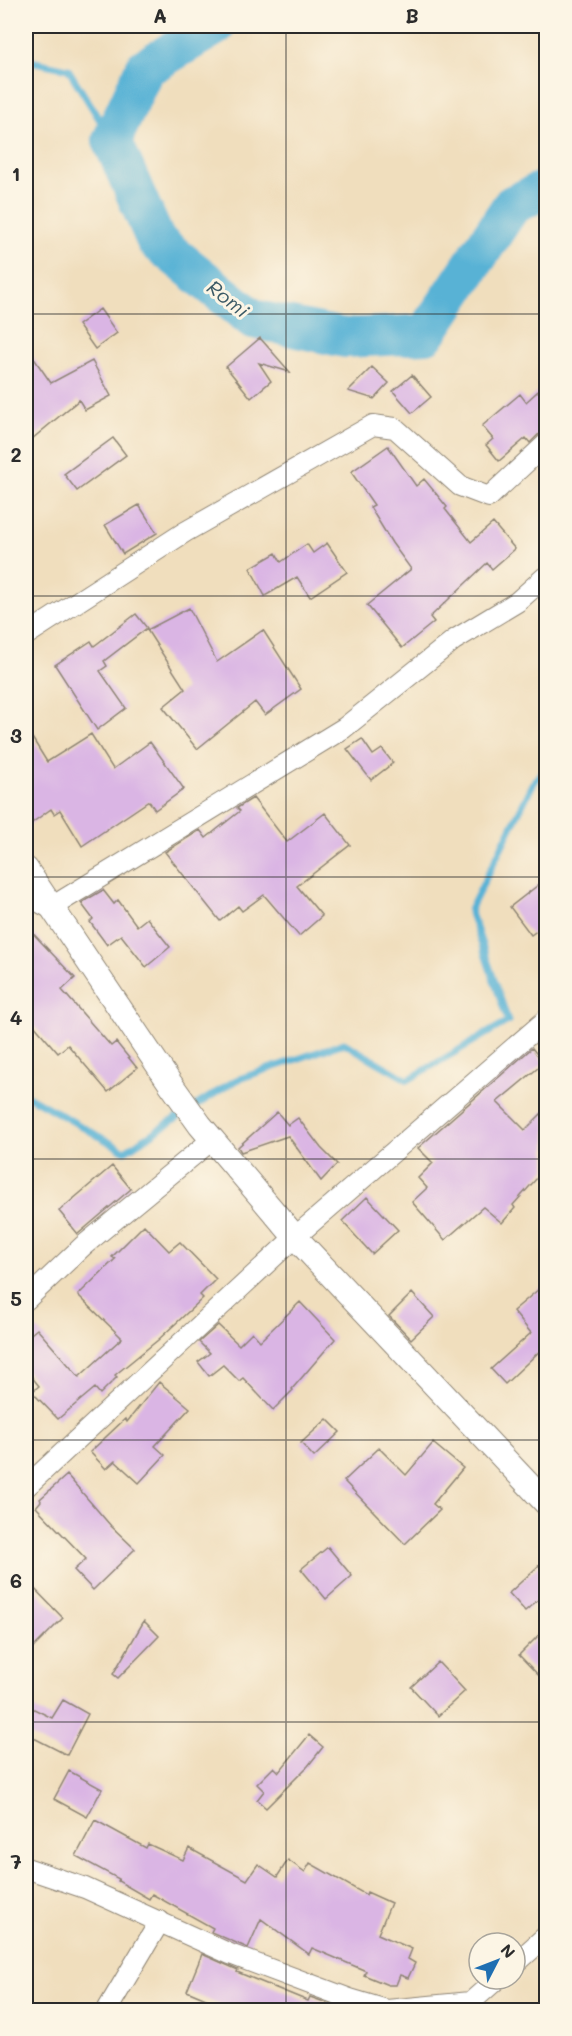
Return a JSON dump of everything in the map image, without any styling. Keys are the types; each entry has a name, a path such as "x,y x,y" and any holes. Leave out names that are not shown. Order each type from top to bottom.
{"street":[{"path":"26,635 185,532 373,425 395,428 460,486 489,497 546,444"},
{"path":"51,908 344,728 454,640 517,602 545,577"},
{"path":"26,869 170,1083 207,1132 295,1238 546,1503"},
{"path":"26,895 51,908"},
{"path":"26,1487 295,1238 546,1020"},
{"path":"26,1300 207,1132"},
{"path":"26,1868 85,1888 230,1954 350,1999 388,2010 468,2006 484,1991"},
{"path":"107,2010 160,1922"},
{"path":"527,1953 546,1936"}],"building":[{"path":"100,309 117,333 95,349 78,325"},
{"path":"260,338 290,372 259,363 271,381 251,398 226,367"},
{"path":"26,347 51,383 92,361 111,396 85,410 79,400 26,444"},
{"path":"372,367 389,383 374,399 348,391"},
{"path":"412,375 431,397 412,413 393,391"},
{"path":"546,384 546,432 538,435 530,443 526,438 499,461 486,445 493,439 482,426 520,394 526,402"},
{"path":"113,438 126,455 77,491 64,474"},
{"path":"388,446 416,486 424,479 471,542 493,523 515,549 492,569 487,563 430,617 434,622 402,648 367,605 411,569 392,543 370,507 374,505 351,472"},
{"path":"139,505 157,533 123,554 105,525"},
{"path":"327,543 347,572 310,597 297,577 265,596 250,568 276,553 281,562 307,544 313,553"},
{"path":"189,608 217,662 263,630 301,689 265,715 255,702 197,749 163,707 185,689 147,630"},
{"path":"136,614 147,628 104,661 107,666 100,671 126,708 97,730 55,665 91,641 94,646"},
{"path":"26,728 47,762 91,734 113,769 150,742 184,789 155,810 149,801 82,846 60,810 54,814 51,809 26,827"},
{"path":"362,739 373,755 382,749 393,763 371,780 347,749"},
{"path":"253,798 287,842 325,813 350,845 297,886 322,916 299,936 264,895 242,911 238,906 220,921 165,852 200,830 206,838 240,811 237,808"},
{"path":"546,879 546,924 531,935 510,907"},
{"path":"103,890 114,904 118,900 137,926 147,918 170,947 146,967 121,935 107,945 90,922 93,919 81,903"},
{"path":"26,926 75,978 62,990 111,1046 116,1042 137,1068 108,1092 68,1045 58,1053 26,1016"},
{"path":"532,1048 544,1063 497,1102 525,1130 546,1109 546,1168 513,1205 515,1208 502,1223 483,1207 445,1240 412,1202 427,1188 418,1178 433,1163 418,1148"},
{"path":"277,1112 288,1125 298,1118 321,1148 337,1164 321,1181 288,1136 241,1152 238,1147"},
{"path":"112,1166 131,1189 78,1234 59,1211"},
{"path":"367,1197 398,1230 372,1254 342,1221"},
{"path":"144,1225 169,1251 180,1242 216,1279 200,1295 203,1298 158,1340 115,1375 117,1377 100,1394 95,1388 58,1419 32,1392 39,1386 26,1370 26,1338 37,1329 79,1377 122,1338 78,1295 115,1259 112,1257"},
{"path":"546,1283 546,1350 544,1347 505,1384 491,1369 531,1333 513,1311"},
{"path":"412,1293 434,1317 411,1339 389,1316"},
{"path":"300,1302 335,1339 293,1390 273,1410 243,1378 239,1381 223,1365 209,1376 198,1362 210,1353 199,1342 218,1325 239,1345 252,1332 260,1341"},
{"path":"159,1382 190,1408 155,1446 165,1455 139,1483 115,1461 106,1469 90,1452 125,1419 127,1422"},
{"path":"327,1419 340,1432 314,1457 301,1443"},
{"path":"433,1443 463,1468 433,1504 440,1510 405,1544 344,1481 379,1448 406,1475"},
{"path":"67,1475 111,1526 135,1549 93,1590 74,1570 86,1559 36,1507 40,1499"},
{"path":"328,1547 352,1576 326,1599 301,1569"},
{"path":"546,1559 546,1593 525,1611 509,1593"},
{"path":"26,1580 63,1618 26,1655"},
{"path":"144,1621 159,1636 118,1678 113,1674"},
{"path":"546,1628 546,1683 519,1655"},
{"path":"438,1662 465,1691 438,1716 411,1687"},
{"path":"63,1700 88,1714 67,1755 26,1734 26,1705 52,1718"},
{"path":"309,1735 323,1747 308,1766 266,1808 257,1800 264,1791 257,1784 274,1767 279,1772"},
{"path":"69,1771 102,1789 87,1817 54,1799"},
{"path":"95,1820 146,1848 148,1844 183,1860 189,1848 247,1880 258,1864 277,1877 288,1860 305,1872 310,1863 366,1895 367,1892 391,1903 378,1934 412,1949 408,1959 415,1963 408,1978 400,1975 396,1985 388,1985 364,1975 366,1971 312,1948 309,1954 261,1919 248,1948 211,1932 213,1928 152,1894 149,1899 118,1881 119,1879 76,1856"},
{"path":"202,1954 238,1970 237,1972 308,2001 310,1997 347,2010 232,2010 187,1991"}],"waterway":[{"name":"Romi","path":"215,26 145,68 112,140 156,241 253,319 345,338 426,334 512,205 546,189"},
{"path":"26,60 68,69 112,140"},
{"path":"26,1095 125,1151 236,1080 344,1043 408,1080 508,1021 470,910 535,780 546,769"}]}
